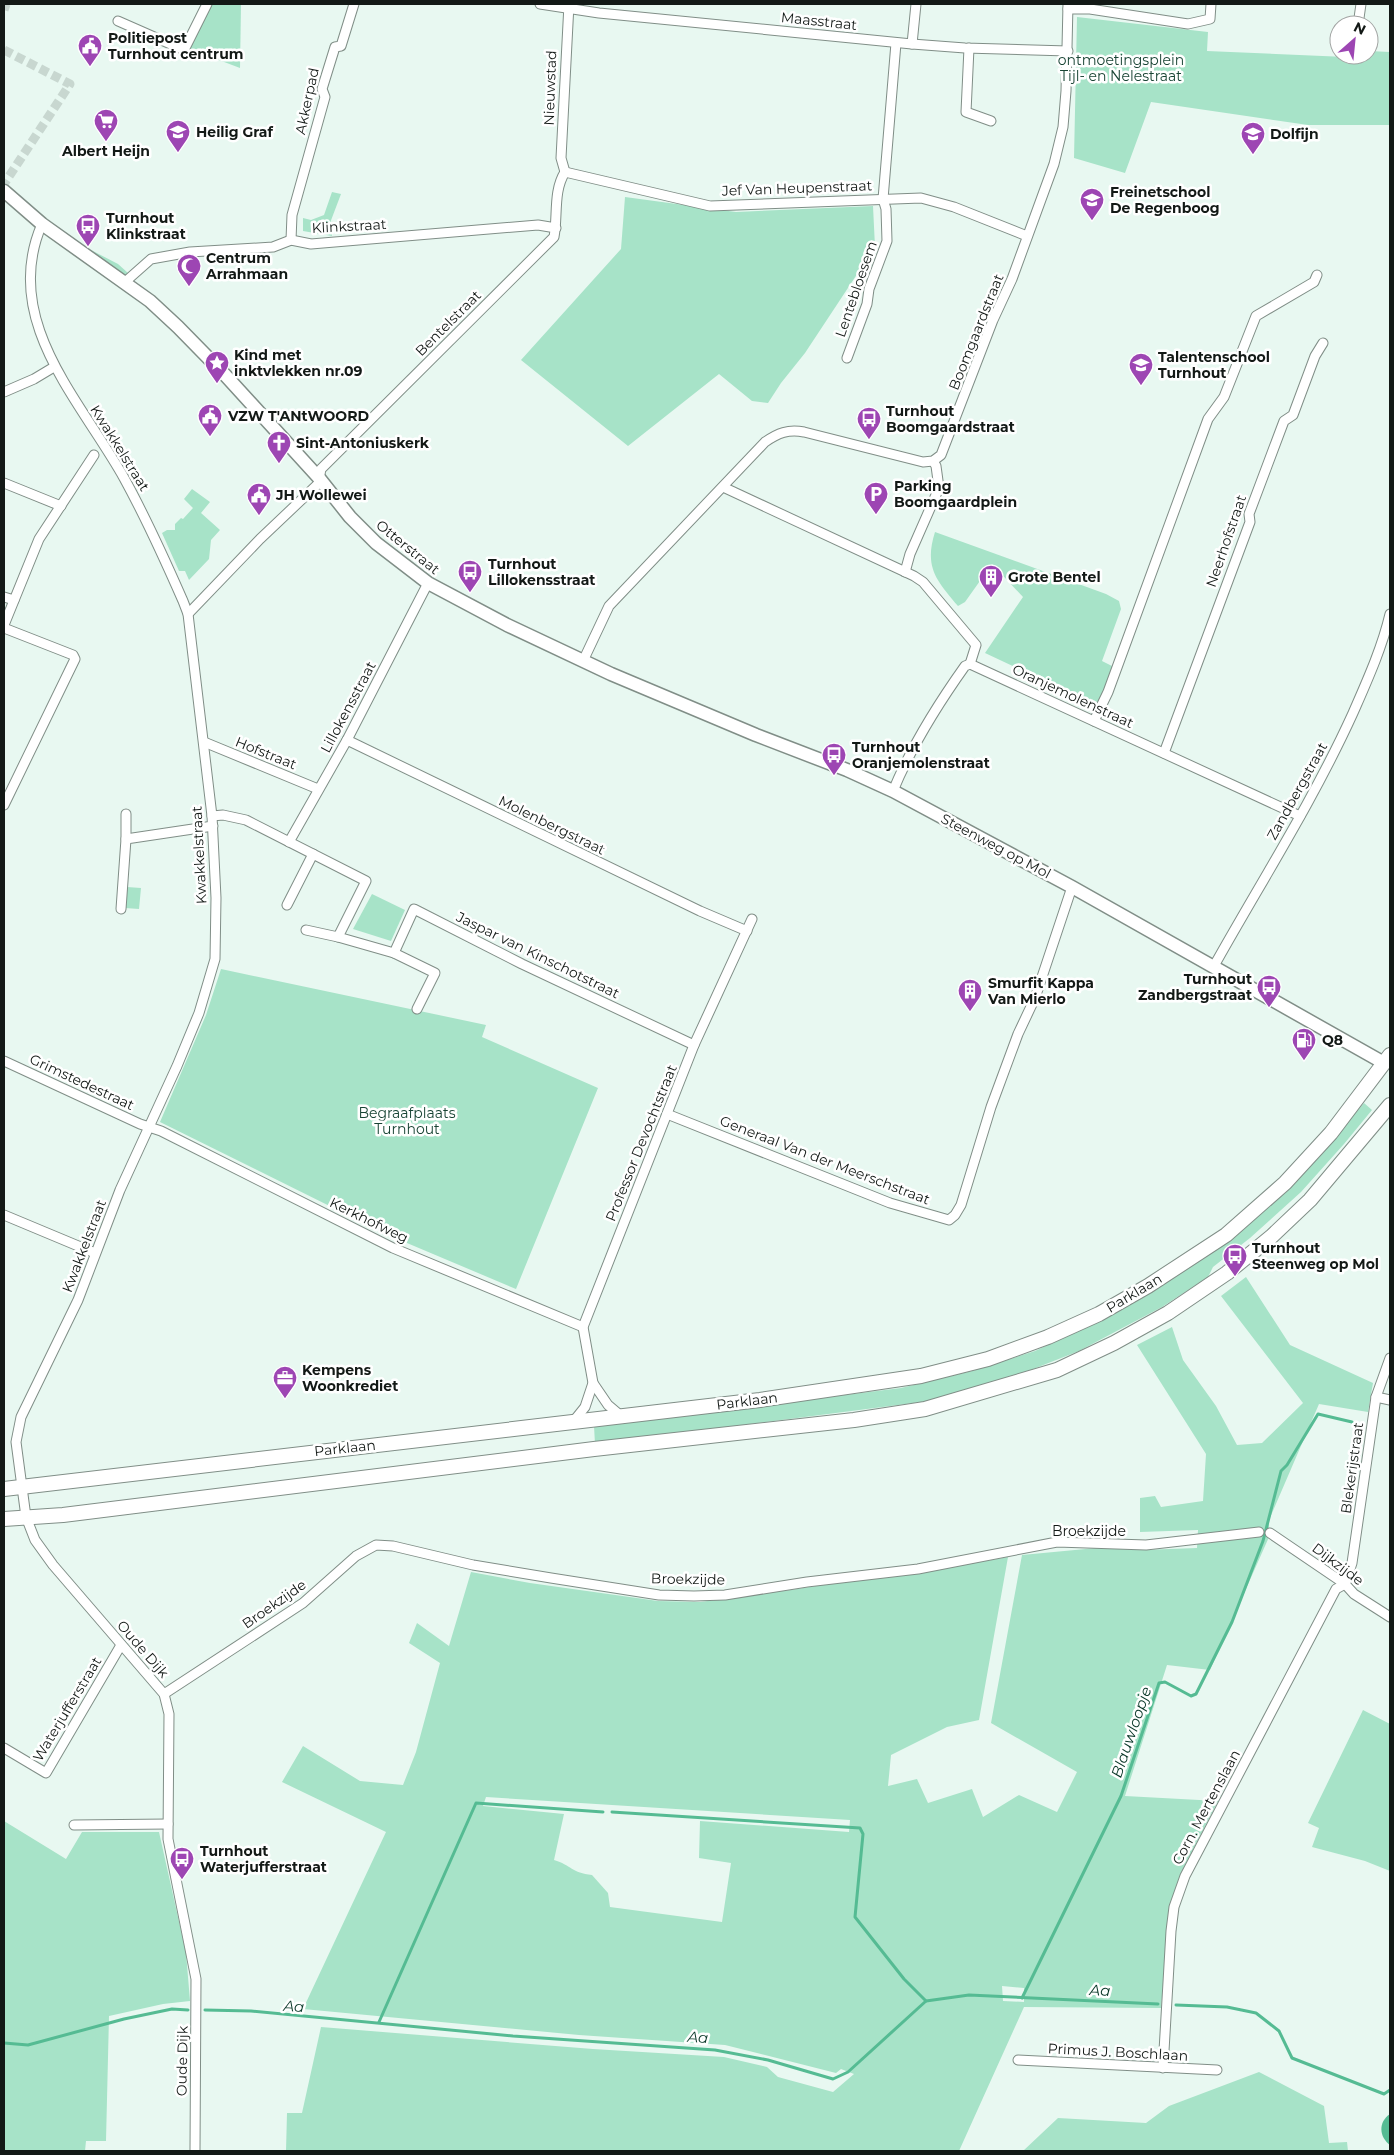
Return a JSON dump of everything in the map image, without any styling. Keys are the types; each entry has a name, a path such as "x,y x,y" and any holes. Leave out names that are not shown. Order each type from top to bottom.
{"main road":[{"name":"Parklaan","path":"4,1488 760,1400 922,1376 988,1359 1048,1337 1099,1314 1148,1286 1226,1234 1285,1183 1331,1133 1388,1061"},
{"path":"4,1520 63,1515 600,1448 854,1420 925,1409 1057,1370 1114,1343 1168,1313 1227,1274 1271,1237 1310,1200 1390,1105"}],"street":[{"path":"118,21 184,50 207,4"},
{"name":"Akkerpad","path":"291,240 292,215 325,97 322,89 334,47 341,46 354,4"},
{"name":"Maasstraat","path":"540,4 896,43 969,48 1068,50"},
{"path":"912,44 916,4"},
{"path":"1068,7 1188,24 1210,18 1211,4"},
{"name":"Nieuwstad","path":"565,172 561,158 568,6"},
{"name":"Boomgaardstraat","path":"933,461 941,455 944,449 1012,279 1054,164 1063,127 1068,50 1068,7"},
{"name":"Lentebloesem","path":"847,358 867,304 869,289 887,241 886,208 883,199 896,43"},
{"path":"969,48 966,112 991,121"},
{"name":"Jef Van Heupenstraat","path":"565,172 710,206 921,198 937,202 1027,236"},
{"name":"Bentelstraat","path":"188,614 318,484 321,469 554,237 560,179 565,172"},
{"name":"Otterstraat","path":"4,191 42,224 125,282 178,327 226,376 376,543 428,583 507,625 583,661"},
{"name":"Kwakkelstraat","path":"26,1517 16,1442 20,1416 78,1300 120,1190 177,1066 199,1013 215,959 216,898 213,821 188,614 133,494 54,367 35,322 29,282 32,261 42,224"},
{"name":"Klinkstraat","path":"125,282 135,271 151,259 190,252 273,247 291,240 311,244 538,225 556,228"},
{"path":"1094,721 1108,692 1208,419 1224,397 1256,316 1314,282 1317,275"},
{"name":"Neerhofstraat","path":"1164,754 1250,522 1249,514 1284,421 1293,415 1315,356 1323,343"},
{"path":"4,392 34,379 54,367"},
{"path":"583,661 609,606 765,442 780,432 793,430 923,462 933,461 936,466 939,488 910,554 905,572"},
{"path":"4,805 75,659 73,655 4,626 39,539 94,455"},
{"path":"4,482 61,506"},
{"path":"723,487 923,582 976,645 970,664 965,666 941,703 904,766 893,791"},
{"name":"Lillokensstraat","path":"289,842 347,740 428,583"},
{"path":"4,596 14,600"},
{"name":"Zandbergstraat","path":"1214,966 1335,752 1363,690 1389,618"},
{"name":"Steenweg op Mol","path":"583,661 732,725 847,770 893,791 1388,1061"},
{"name":"Oranjemolenstraat","path":"970,664 1300,816"},
{"name":"Molenbergstraat","path":"347,740 700,911 747,931"},
{"name":"Hofstraat","path":"204,742 318,789"},
{"path":"121,909 126,814"},
{"path":"126,839 213,821 223,815 246,820 366,881 338,937"},
{"path":"287,905 311,853"},
{"name":"Generaal Van der Meerschstraat","path":"667,1114 890,1203 949,1220 955,1215 961,1205 991,1107 1018,1034 1035,998 1072,887"},
{"name":"Jaspar van Kinschotstraat","path":"394,953 414,909 522,964 694,1045"},
{"name":"Professor Devochtstraat","path":"583,1327 694,1045 752,919"},
{"path":"306,930 394,953 435,973 417,1008"},
{"name":"Grimstedestraat","path":"4,1061 148,1126"},
{"name":"Kerkhofweg","path":"148,1126 393,1248 583,1327"},
{"path":"4,1215 95,1253"},
{"path":"583,1327 593,1383 608,1405 621,1416"},
{"name":"Blekerijstraat","path":"1345,1584 1352,1563 1376,1397 1390,1358"},
{"path":"572,1422 585,1407 593,1383"},
{"path":"1376,1397 1390,1400"},
{"name":"Oude Dijk","path":"26,1517 32,1535 46,1557 164,1694 169,1714 168,1838 196,1979 195,2151"},
{"name":"Broekzijde","path":"164,1694 303,1603 356,1556 376,1545 393,1546 473,1565 570,1581 660,1595 700,1596 725,1595 808,1582 918,1569 1057,1542 1152,1545 1259,1532"},
{"name":"Dijkzijde","path":"1270,1533 1345,1584 1354,1594 1390,1617"},
{"name":"Corn. Mertenslaan","path":"1163,2068 1171,1931 1174,1907 1185,1876 1336,1589 1345,1584"},
{"name":"Waterjufferstraat","path":"4,1748 46,1773 122,1645"},
{"path":"74,1825 168,1824"},
{"name":"Primus J. Boschlaan","path":"1018,2060 1217,2070"}],"green space":[{"path":"201,4 241,4 240,68 182,46"},
{"name":"ontmoetingsplein Tijl- en Nelestraat","path":"1077,17 1208,32 1207,51 1329,56 1329,65 1379,65 1379,51 1390,52 1390,125 1308,125 1151,102 1125,173 1074,158"},
{"path":"332,192 341,194 330,223 332,236 303,231 303,218 311,220 324,215"},
{"path":"625,197 736,212 873,206 875,247 805,353 768,403 752,401 719,374 628,446 521,360 621,249"},
{"path":"91,250 118,264 128,273 125,276"},
{"path":"192,489 210,502 201,513 220,530 211,540 209,559 189,580 185,571 179,571 162,533 167,530 175,530 175,524 181,518 183,519 193,508 184,499"},
{"path":"935,532 1106,594 1119,601 1121,609 1102,661 1114,667 1097,706 985,653 1023,597 992,564 965,602 958,606 934,572 931,555"},
{"path":"127,887 141,888 139,909 125,908"},
{"path":"372,894 405,910 391,941 353,929"},
{"name":"Begraafplaats Turnhout","path":"221,969 486,1025 482,1037 598,1088 516,1289 388,1235 160,1122 206,1015"},
{"path":"1364,1103 1372,1110 1301,1192 1250,1238 1213,1267 1208,1277 1162,1307 1079,1351 1023,1373 929,1401 595,1444 594,1426 901,1388 972,1371 1035,1351 1093,1324 1216,1249 1324,1149"},
{"path":"1246,1277 1290,1345 1373,1383 1368,1412 1319,1404 1269,1520 1269,1537 1210,1670 1167,1665 1125,1796 1218,1801 1181,1873 1170,1904 1161,2008 1024,2007 959,2151 286,2151 287,2113 302,2113 321,2027 593,2049 724,2057 767,2067 778,2077 833,2092 854,2074 841,2069 836,2073 725,2045 579,2035 303,2009 386,1832 282,1782 303,1746 360,1781 403,1785 416,1752 440,1663 409,1643 417,1623 449,1646 471,1572 530,1583 658,1601 700,1602 858,1579 918,1573 1008,1557 979,1720 947,1727 891,1755 888,1786 917,1779 928,1803 972,1789 983,1817 1019,1795 1057,1812 1077,1772 991,1723 1022,1555 1096,1548 1142,1550 1197,1548 1198,1530 1140,1532 1140,1498 1155,1496 1161,1507 1203,1501 1206,1454 1137,1345 1172,1327 1183,1360 1216,1406 1237,1445 1262,1443 1303,1403 1221,1296","holes":["486,1797 850,1820 849,1832 700,1821 699,1858 731,1863 722,1922 610,1907 608,1893 592,1875 580,1873 554,1860 564,1814 483,1806","1002,1986 1024,1988 1024,2002 1003,2001"]},
{"path":"1363,1710 1390,1724 1390,1871 1365,1861 1312,1847 1319,1828 1308,1823"},
{"path":"4,1821 66,1859 82,1832 159,1832 186,1953 190,2001 163,2004 109,2016 106,2141 86,2141 85,2151 4,2151"},
{"path":"1259,2072 1324,2106 1329,2143 1347,2142 1348,2151 1023,2151 1058,2118 1146,2123 1169,2106"}],"shaded area":[{"path":"1390,2114 1390,2145 1386,2142 1381,2130 1383,2121"}],"waterway":[{"name":"Blauwloopje","path":"1022,1998 1121,1796 1159,1683 1165,1682 1191,1696 1196,1694 1232,1622 1263,1541 1281,1471 1287,1465 1318,1414 1352,1422"},
{"path":"379,2022 476,1803 603,1812"},
{"path":"612,1812 860,1828 863,1834 855,1917 904,1979 926,2001"},
{"name":"Aa","path":"205,2010 251,2011 513,2036 715,2050 768,2060 833,2079 848,2072 926,2001 969,1995 1158,2004"},
{"name":"Aa","path":"1176,2005 1227,2007 1256,2013 1279,2031 1292,2058 1384,2094 1390,2090"},
{"name":"Aa","path":"4,2043 28,2045 124,2019 172,2009 188,2010"}],"tunnel":[{"path":"4,10 6,4"},
{"path":"4,50 70,84 4,184"}],"place":[{"name":"Politiepost Turnhout centrum","path":"90,67"},
{"name":"Albert Heijn","path":"106,142"},
{"name":"Heilig Graf","path":"178,153"},
{"name":"Dolfijn","path":"1253,155"},
{"name":"Freinetschool De Regenboog","path":"1092,221"},
{"name":"Turnhout Klinkstraat","path":"88,247"},
{"name":"Centrum Arrahmaan","path":"189,287"},
{"name":"Kind met inktvlekken nr.09","path":"217,384"},
{"name":"Talentenschool Turnhout","path":"1141,386"},
{"name":"VZW T'ANtWOORD","path":"210,437"},
{"name":"Turnhout Boomgaardstraat","path":"869,440"},
{"name":"Sint-Antoniuskerk","path":"279,464"},
{"name":"Parking Boomgaardplein","path":"876,515"},
{"name":"JH Wollewei","path":"259,516"},
{"name":"Turnhout Lillokensstraat","path":"470,593"},
{"name":"Grote Bentel","path":"991,598"},
{"name":"Turnhout Oranjemolenstraat","path":"834,776"},
{"name":"Turnhout Zandbergstraat","path":"1269,1008"},
{"name":"Smurfit Kappa Van Mierlo","path":"970,1012"},
{"name":"Q8","path":"1304,1061"},
{"name":"Turnhout Steenweg op Mol","path":"1235,1277"},
{"name":"Kempens Woonkrediet","path":"285,1399"},
{"name":"Turnhout Waterjufferstraat","path":"182,1880"}]}
